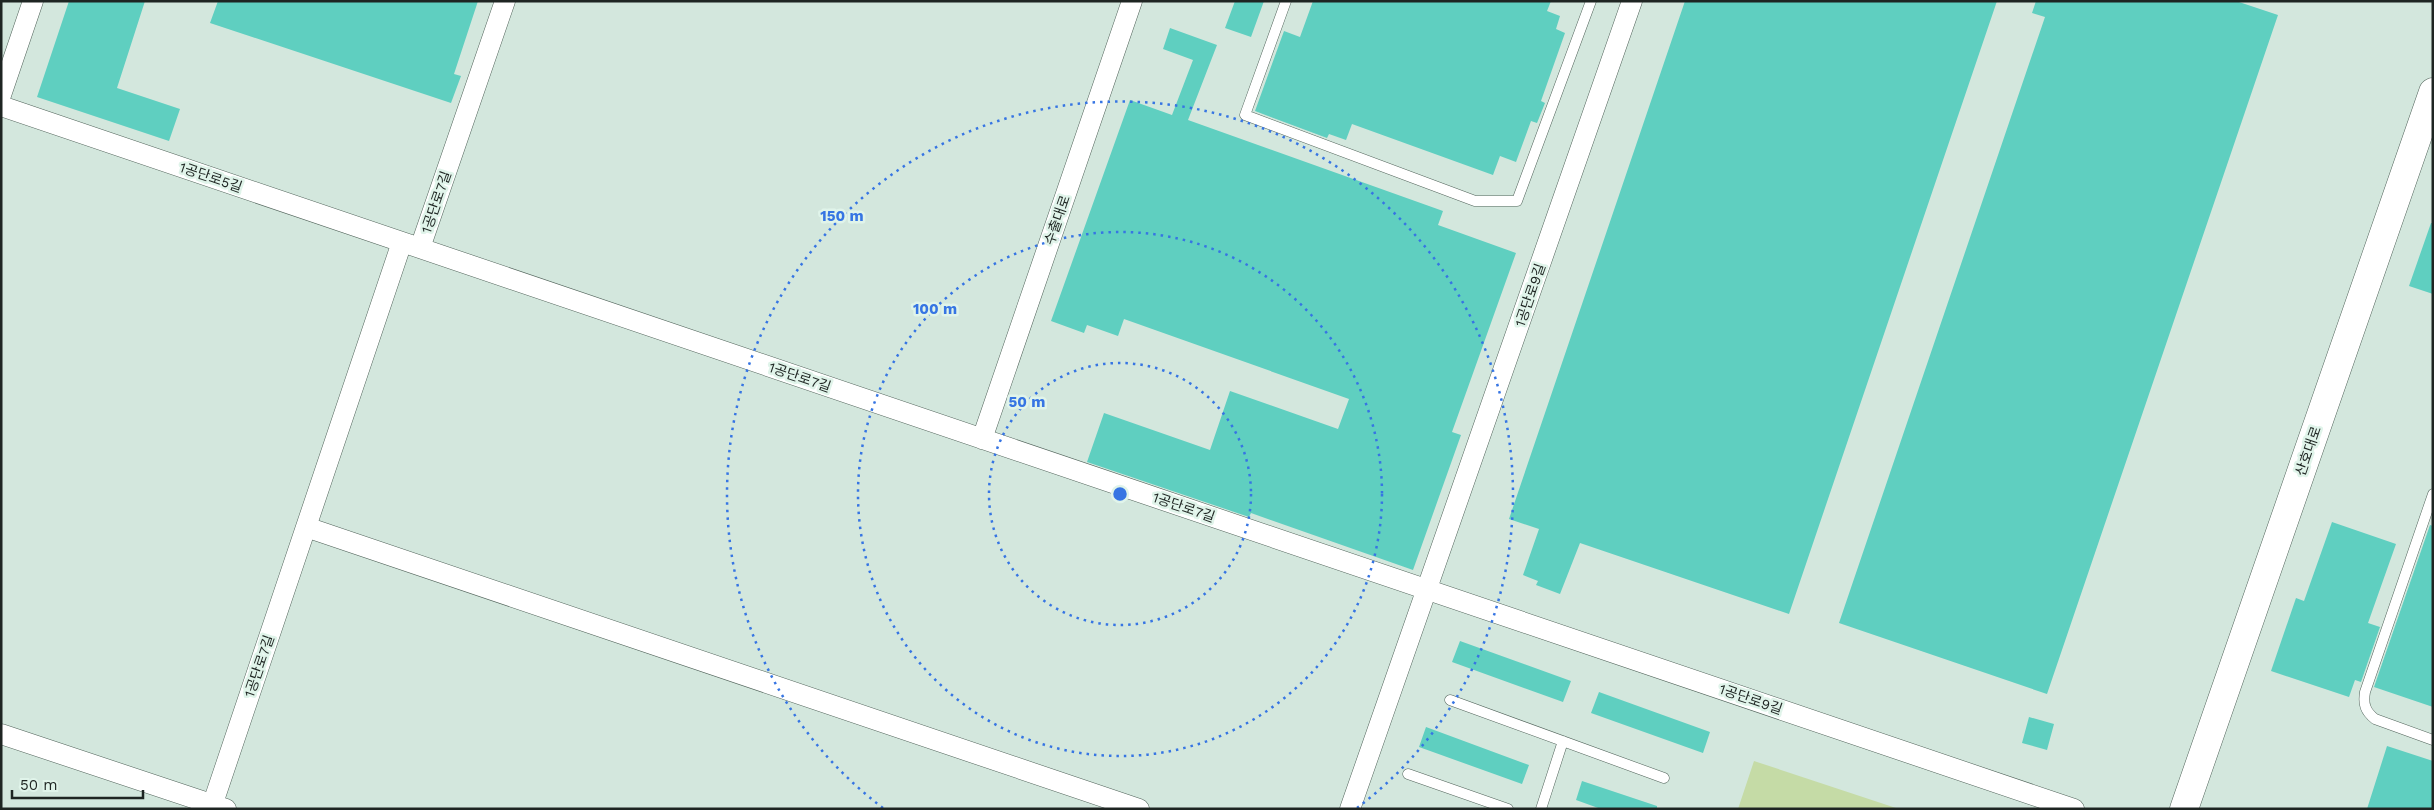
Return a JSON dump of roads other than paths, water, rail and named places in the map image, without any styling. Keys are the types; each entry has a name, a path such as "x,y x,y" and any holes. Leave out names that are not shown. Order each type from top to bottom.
{"street":[{"path":"1,95 33,1"},
{"name":"1공단로7길","path":"216,807 306,527 411,245 505,1"},
{"name":"수출대로","path":"982,439 1132,1"},
{"name":"1공단로9길","path":"1350,809 1632,1"},
{"name":"산호대로","path":"2184,809 2433,92"},
{"name":"1공단로5길","path":"1,106 411,245"},
{"name":"1공단로7길","path":"411,245 1427,589"},
{"path":"306,527 1139,809"},
{"name":"1공단로9길","path":"1427,589 2074,809"},
{"path":"1,734 216,807"}],"lane":[{"path":"1286,1 1245,115 1475,201 1517,202 1591,1"},
{"path":"2433,494 2365,692 2364,703 2367,713 2375,720 2433,740"},
{"path":"1450,700 1664,778"},
{"path":"1541,809 1564,741"},
{"path":"1408,774 1508,809"}]}
